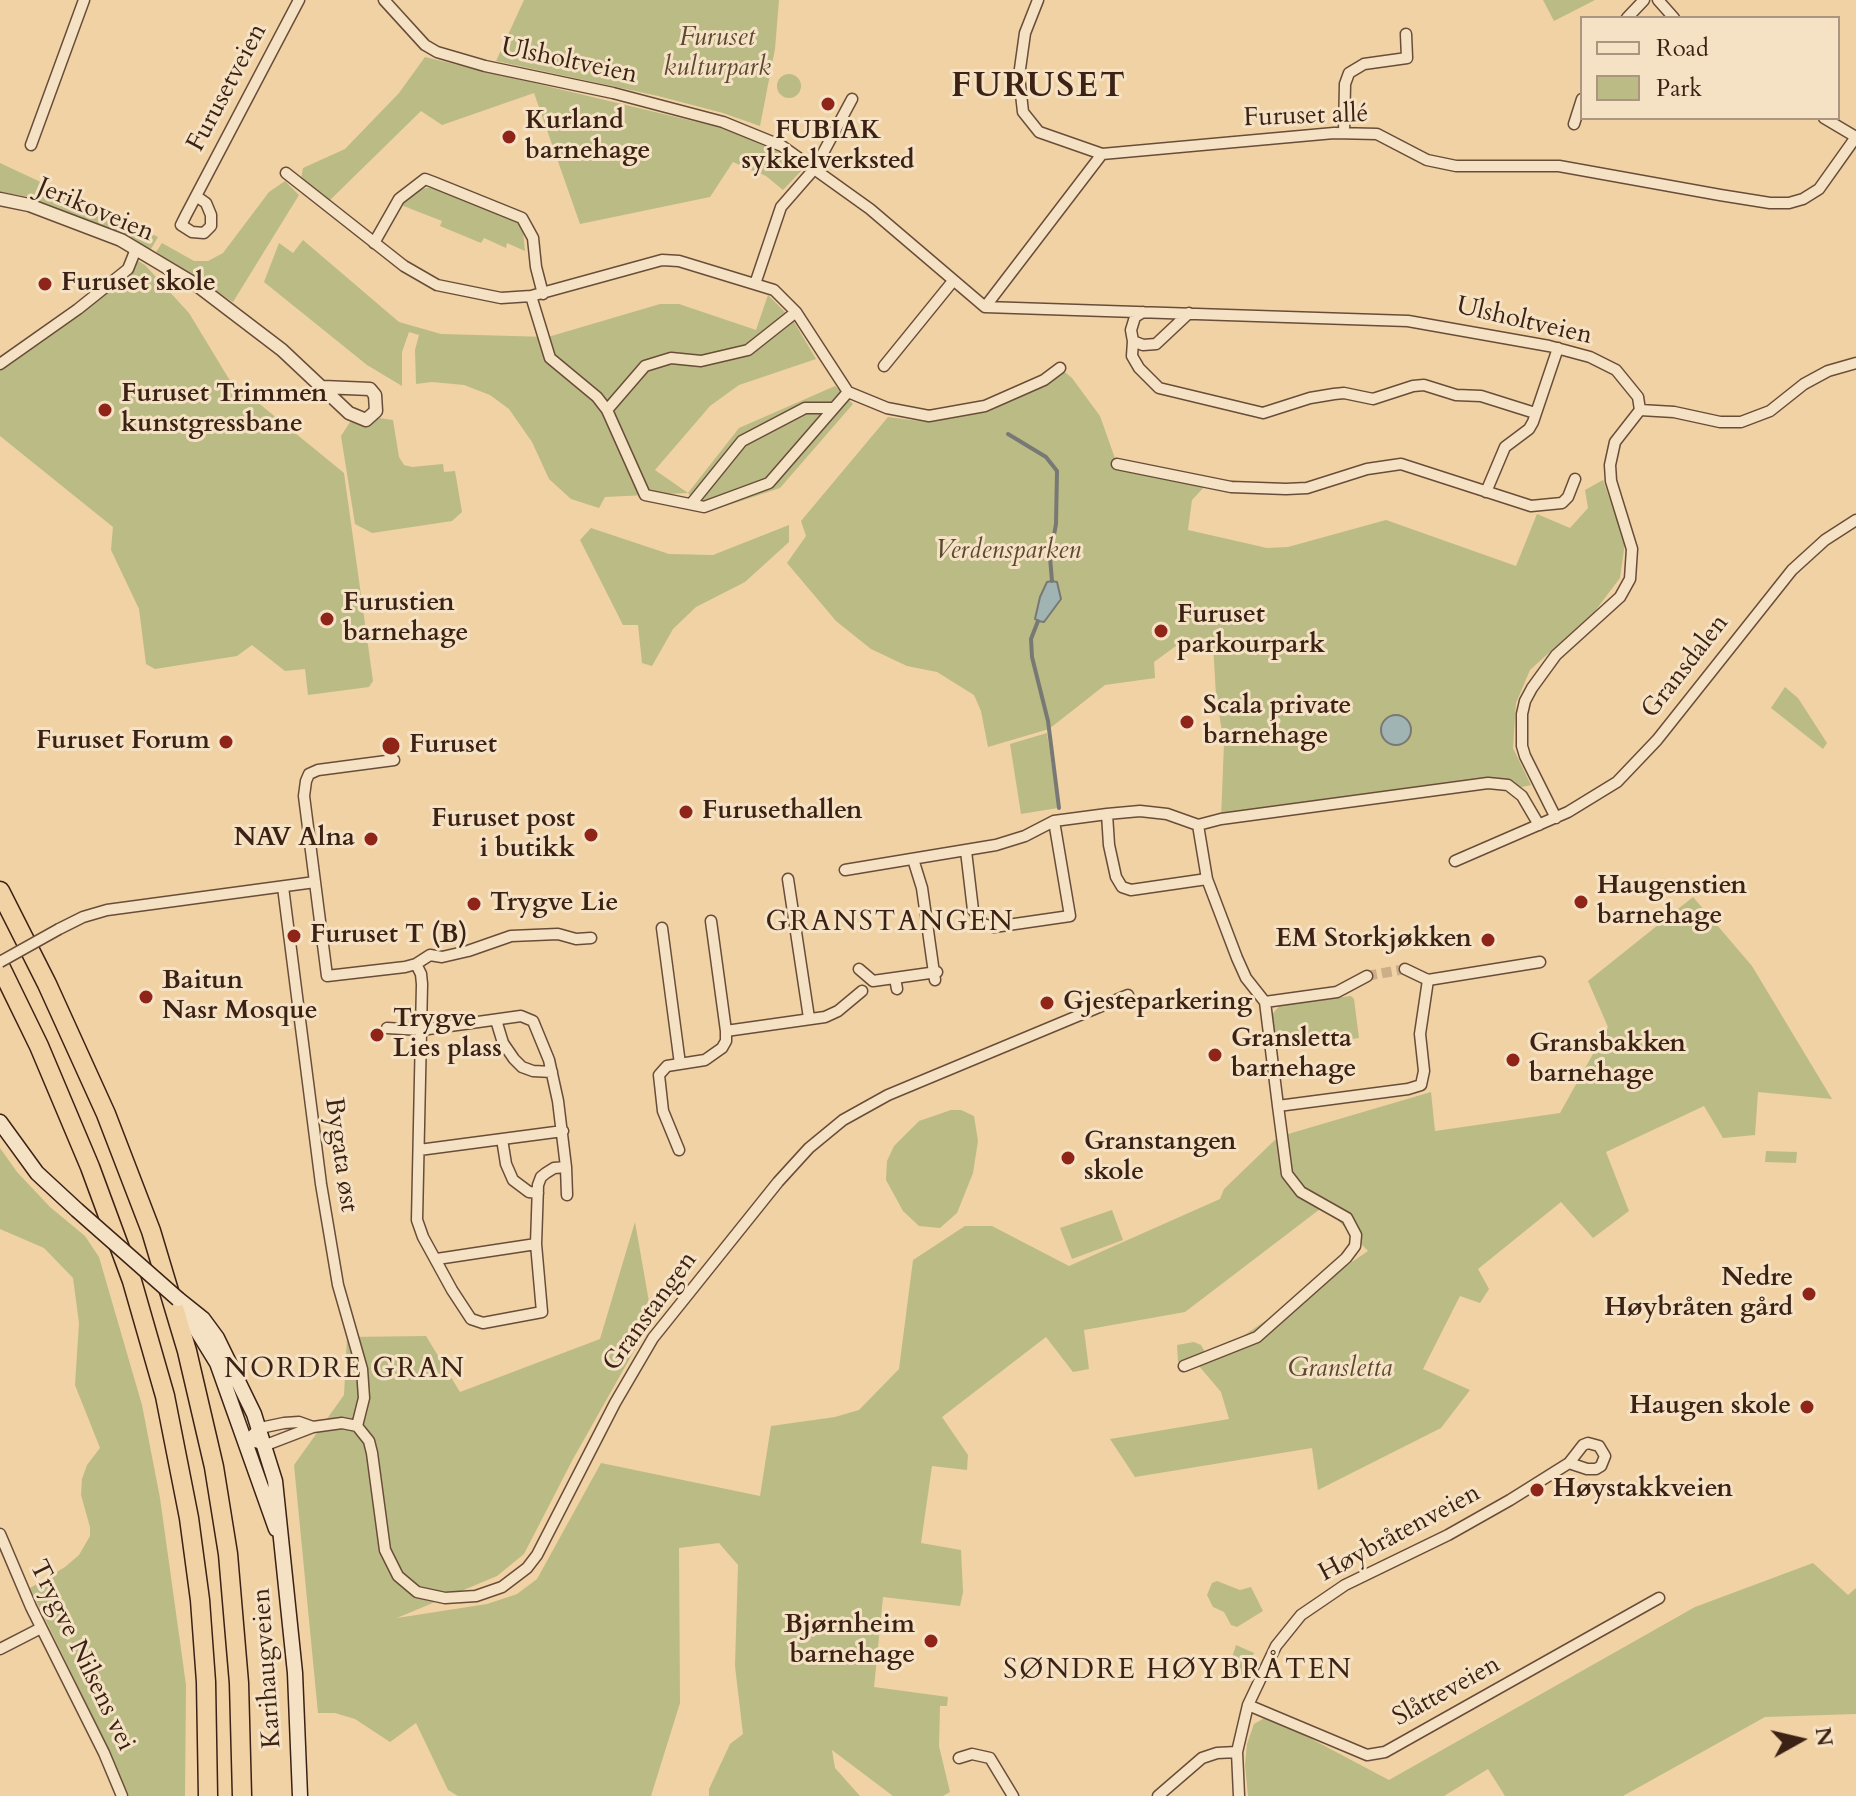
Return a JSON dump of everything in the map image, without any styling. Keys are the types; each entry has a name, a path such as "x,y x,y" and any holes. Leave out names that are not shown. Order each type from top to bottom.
{"highway":[{"path":"0,891 47,984 106,1114 151,1231 187,1351 214,1467 228,1554 239,1683 242,1796"},
{"path":"0,964 96,1180 132,1281 165,1396 189,1518 200,1600 206,1682 208,1796"}],"main road":[{"name":"Karihaugveien","path":"0,1122 25,1160 49,1186 203,1319 217,1338 260,1428 279,1504 295,1673 300,1796"},
{"name":"Karihaugveien","path":"178,1299 217,1363 280,1537"}],"street":[{"path":"31,145 84,0"},
{"name":"Furusetveien","path":"196,196 299,0"},
{"name":"Ulsholtveien","path":"384,0 425,45 437,52 723,122 782,146 877,215 985,307 1408,321 1558,348 1590,357 1616,370 1638,397 1640,410"},
{"path":"1629,16 1644,0"},
{"path":"1658,0 1672,16"},
{"path":"985,307 1102,154 1039,132 1023,112 1019,76 1025,33 1034,1"},
{"path":"1344,133 1345,84 1349,73 1364,64 1407,58 1406,34"},
{"path":"755,284 781,207 815,168 852,99"},
{"path":"1574,124 1580,105"},
{"path":"1827,120 1856,137"},
{"name":"Furuset allé","path":"1102,154 1344,133 1377,134 1427,160 1456,166 1559,166 1770,203 1789,203 1819,189 1856,137"},
{"path":"286,173 404,266 437,285 501,298 531,296 662,260 679,261 774,290 796,312 848,392 887,408 929,416 985,406 1044,380 1060,368"},
{"path":"374,243 399,199 425,179 522,218 533,238 543,294"},
{"name":"Jerikoveien","path":"0,199 29,205 121,240 198,286 282,350 323,387"},
{"path":"0,364 128,269 136,249"},
{"path":"884,366 953,281"},
{"path":"531,296 550,358 597,397 607,410 645,495 704,507 769,483 848,392"},
{"path":"607,410 645,366 671,358 701,361 748,350 796,312"},
{"path":"1143,312 1135,317 1131,330 1132,356 1159,388 1263,413 1310,398 1344,393 1373,399 1424,385 1456,395 1481,396 1535,413"},
{"path":"1133,341 1143,345 1156,344 1189,313"},
{"path":"1486,492 1505,447 1529,429 1558,348"},
{"path":"1556,818 1522,746 1525,701 1556,655 1620,597 1630,579 1632,549 1611,481 1610,465 1615,442 1640,410 1674,412 1720,422 1741,422 1770,411 1819,376 1856,363"},
{"path":"691,504 742,441 805,408 834,408"},
{"path":"1117,464 1231,487 1286,489 1307,488 1367,469 1401,464 1519,504 1555,505 1568,497 1575,479"},
{"name":"Gransdalen","path":"1455,861 1595,798 1635,766 1792,570 1825,540 1856,520"},
{"path":"394,760 318,770 309,774 304,787 327,976 416,964 430,955 442,957 482,948 505,937 558,934 576,939 591,938"},
{"path":"845,870 966,851 1025,836 1054,821 1140,811 1167,814 1198,825 1221,819 1488,783 1508,785 1522,796 1539,825"},
{"path":"1107,814 1109,845 1116,877 1122,887 1131,890 1207,879"},
{"path":"966,851 973,910 983,924 994,927 1070,916 1054,821"},
{"path":"1184,1366 1257,1337 1346,1258 1355,1246 1356,1235 1347,1218 1301,1192 1287,1174 1265,1002 1246,978 1207,879 1198,825"},
{"path":"859,969 873,981 896,984 936,975 925,887 913,859"},
{"path":"788,879 809,1018"},
{"path":"0,964 59,929 107,910 315,882"},
{"name":"Bygata øst","path":"283,887 321,1184 338,1285 362,1369 364,1398 357,1426"},
{"path":"679,1150 663,1111 659,1075 667,1066 705,1060 726,1041 711,921"},
{"path":"662,928 680,1064"},
{"path":"1405,969 1428,980 1540,962"},
{"path":"416,964 421,974 417,1220 423,1237 471,1319 483,1323 542,1312 536,1244 538,1193 541,1177 554,1168 566,1167"},
{"path":"1265,1002 1337,992 1367,976"},
{"path":"1278,1106 1421,1085 1424,1071 1420,1034 1428,980"},
{"path":"726,1031 825,1017 838,1011 862,991"},
{"name":"Granstangen","path":"357,1426 369,1441 385,1550 398,1576 417,1592 445,1598 476,1596 502,1587 527,1568 537,1555 615,1403 653,1338 809,1148 843,1120 888,1095 1128,995"},
{"path":"387,1028 421,1030 521,1016 533,1021 552,1072 563,1131 567,1195"},
{"path":"496,1020 503,1043 522,1067 552,1072"},
{"path":"419,1150 563,1131"},
{"path":"502,1139 506,1164 513,1180 529,1192 538,1193"},
{"path":"437,1259 536,1244"},
{"path":"313,1427 299,1422 260,1428 247,1440 256,1445 266,1445 313,1427 342,1423 357,1426"},
{"name":"Høybråtenveien","path":"1239,1796 1237,1752 1248,1705 1276,1646 1301,1615 1322,1598 1457,1530 1569,1463"},
{"name":"Trygve Nilsens vei","path":"0,1534 41,1628 104,1753 122,1796"},
{"name":"Slåtteveien","path":"1248,1705 1367,1755 1385,1752 1659,1598"},
{"path":"0,1649 41,1628"},
{"path":"1158,1796 1202,1758 1237,1752"},
{"path":"959,1758 972,1754 990,1758 1013,1796"}],"green space":[{"name":"Furuset kulturpark","path":"524,0 779,0 775,49 760,126 658,96 496,61"},
{"path":"1543,0 1595,0 1554,21"},
{"path":"425,57 722,128 779,152 803,169 783,190 766,176 733,162 710,197 580,224 534,93 442,125 421,111 327,203 301,179 303,168 345,149 399,93"},
{"path":"789,74 798,77 801,86 798,95 789,98 780,95 777,86 780,77"},
{"path":"0,163 158,237 151,249 30,197 0,192"},
{"path":"285,181 299,195 233,302 156,252 162,243 194,261 208,261 223,253 269,192"},
{"path":"432,187 517,222 523,230 525,251 507,243 506,248 484,238 481,243 440,226 442,221 401,205 420,189"},
{"path":"303,240 399,322 441,334 548,337 660,304 679,304 756,330 768,295 793,320 816,359 739,385 710,406 655,470 688,493 605,497 599,508 571,499 549,479 532,442 509,409 490,395 464,385 416,384 415,350 419,335 409,332 402,352 402,386 367,365 264,282 279,243 293,253"},
{"path":"133,258 145,265 189,313 229,379 344,473 373,681 369,687 308,695 305,669 285,671 252,645 237,656 155,669 146,664 139,609 111,550 113,527 0,436 0,364 78,309"},
{"name":"Verdensparken","path":"1060,368 1072,378 1100,416 1117,464 1208,483 1192,500 1188,530 1267,548 1288,547 1386,520 1516,566 1537,514 1570,528 1588,508 1585,490 1603,480 1625,543 1620,578 1595,611 1530,670 1516,703 1513,748 1531,785 1518,788 1508,785 1221,819 1224,743 1216,696 1213,644 1180,643 1154,662 1155,678 1105,685 1049,729 988,747 981,711 974,695 937,672 907,666 871,649 836,621 787,563 806,536 801,521 888,417 927,422 988,412 1024,395"},
{"path":"835,386 853,404 780,488 705,513 688,493 739,428"},
{"path":"379,418 393,420 399,457 404,465 443,464 444,472 455,471 462,512 452,521 372,533 355,524 341,436 350,422 367,425"},
{"path":"789,525 789,542 745,582 696,607 673,629 652,666 642,663 638,625 623,625 580,540 591,528 669,554 713,555"},
{"path":"1785,687 1798,698 1827,743 1823,749 1771,708"},
{"path":"1047,733 1058,808 1021,814 1010,744"},
{"name":"Gransletta","path":"1693,897 1752,966 1832,1099 1758,1092 1755,1135 1723,1138 1704,1106 1606,1152 1629,1211 1593,1238 1561,1202 1478,1269 1489,1289 1480,1303 1460,1296 1423,1369 1470,1390 1441,1428 1318,1490 1312,1448 1135,1477 1110,1439 1229,1419 1221,1392 1199,1366 1368,1251 1324,1206 1185,1312 1084,1330 1089,1369 1073,1372 1046,1337 942,1417 968,1455 967,1470 932,1466 921,1543 961,1550 963,1592 960,1606 883,1597 874,1687 948,1697 947,1706 940,1706 939,1746 950,1792 943,1796 893,1796 832,1750 835,1768 860,1796 709,1796 709,1789 730,1744 743,1734 735,1666 738,1565 719,1543 679,1548 680,1703 651,1796 458,1796 448,1790 416,1723 390,1742 355,1719 335,1713 318,1713 294,1465 344,1395 347,1337 426,1336 460,1392 600,1339 635,1222 652,1319 573,1459 524,1554 497,1576 397,1618 487,1604 517,1594 537,1579 601,1463 760,1496 771,1426 835,1417 859,1410 899,1369 913,1260 965,1226 992,1226 1069,1266 1220,1199 1224,1189 1278,1137 1431,1092 1435,1131 1560,1113 1608,1027 1588,981"},
{"path":"1351,996 1359,1038 1278,1049 1274,1047 1269,1018 1280,1005"},
{"path":"951,1110 961,1110 974,1116 978,1141 973,1173 957,1213 940,1228 919,1226 903,1211 886,1180 887,1161 894,1146 919,1121"},
{"path":"0,1148 17,1172 50,1207 85,1236 99,1257 142,1405 160,1498 186,1685 185,1796 129,1796 30,1588 79,1555 90,1536 81,1495 82,1479 87,1465 100,1448 75,1385 79,1323 73,1278 44,1248 0,1229"},
{"path":"1766,1151 1797,1152 1796,1163 1765,1162"},
{"path":"1112,1210 1123,1240 1072,1259 1060,1228"},
{"path":"1194,1342 1201,1345 1205,1352 1178,1362 1177,1345"},
{"path":"1813,1563 1848,1595 1856,1588 1856,1714 1765,1717 1623,1796 1505,1796 1488,1769 1444,1796 1248,1796 1245,1765 1247,1744 1254,1724 1268,1716 1389,1780 1695,1607"},
{"path":"1217,1581 1240,1590 1251,1587 1263,1611 1237,1627 1231,1625 1224,1612 1213,1607 1207,1595 1212,1583"},
{"path":"1236,1645 1254,1653 1244,1678 1227,1673"}],"shaded area":[{"path":"1047,582 1057,582 1061,599 1044,622 1038,621 1035,619 1040,597"},
{"path":"1396,715 1407,719 1411,730 1407,741 1396,745 1385,741 1381,730 1385,719"}],"waterway":[{"path":"1008,434 1046,457 1057,471 1056,524 1050,557 1052,581"},
{"path":"1038,621 1031,639 1032,657 1048,721 1059,808"}],"tunnel":[{"path":"1367,976 1405,969"}],"place":[{"name":"FUBIAK sykkelverksted","path":"828,104"},
{"name":"Kurland barnehage","path":"509,137"},
{"name":"Furuset skole","path":"45,284"},
{"name":"Furuset Trimmen kunstgressbane","path":"105,410"},
{"name":"Furustien barnehage","path":"327,619"},
{"name":"Furuset parkourpark","path":"1161,631"},
{"name":"Scala private barnehage","path":"1187,722"},
{"name":"Furuset Forum","path":"226,742"},
{"name":"Furuset","path":"391,746"},
{"name":"Furusethallen","path":"686,812"},
{"name":"Furuset post i butikk","path":"591,835"},
{"name":"NAV Alna","path":"371,839"},
{"name":"Haugenstien barnehage","path":"1581,902"},
{"name":"Trygve Lie","path":"474,904"},
{"name":"Furuset T (B)","path":"294,936"},
{"name":"EM Storkjøkken","path":"1488,940"},
{"name":"Baitun Nasr Mosque","path":"146,997"},
{"name":"Gjesteparkering","path":"1047,1003"},
{"name":"Trygve Lies plass","path":"377,1035"},
{"name":"Gransletta barnehage","path":"1215,1055"},
{"name":"Gransbakken barnehage","path":"1513,1060"},
{"name":"Granstangen skole","path":"1068,1158"},
{"name":"Nedre Høybråten gård","path":"1809,1294"},
{"name":"Haugen skole","path":"1807,1407"},
{"name":"Høystakkveien","path":"1537,1490"},
{"name":"Bjørnheim barnehage","path":"931,1641"}],"district":[{"name":"FURUSET","path":"1039,88"},
{"name":"GRANSTANGEN","path":"890,924"},
{"name":"NORDRE GRAN","path":"345,1371"},
{"name":"SØNDRE HØYBRÅTEN","path":"1178,1672"}]}
